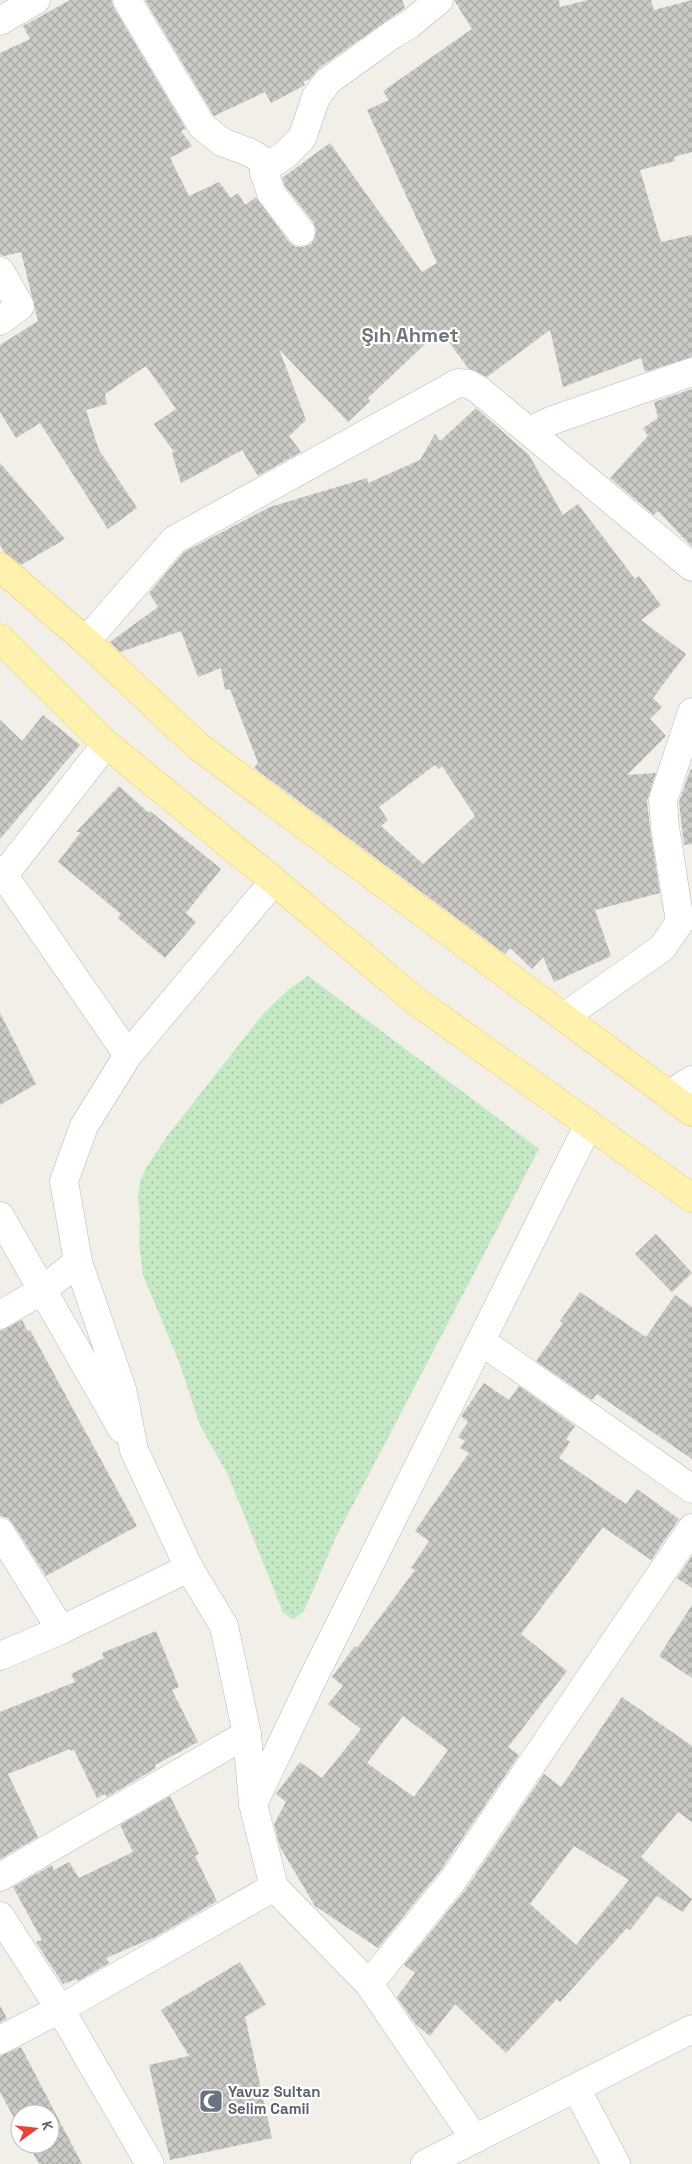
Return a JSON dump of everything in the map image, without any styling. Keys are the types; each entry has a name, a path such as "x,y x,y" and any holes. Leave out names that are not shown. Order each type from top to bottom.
{"main road":[{"path":"0,567 86,641 199,747 692,1112"},
{"path":"0,638 106,744 274,881 413,999 692,1198"}],"street":[{"path":"0,21 36,0"},
{"path":"127,0 202,126 222,142 251,153 270,164"},
{"path":"301,232 271,193 264,172 270,164 285,155 302,138 316,98 328,81 392,34 410,24 439,0"},
{"path":"0,271 20,306 0,320"},
{"path":"529,431 553,420 692,372"},
{"path":"86,641 174,540 458,383 468,384 479,390 692,567"},
{"path":"564,1017 662,948 680,922 665,827 663,800 692,712"},
{"path":"106,744 2,872 128,1055"},
{"path":"134,1450 122,1389 78,1262 64,1181 84,1126 128,1055 274,881"},
{"path":"669,1095 692,1080"},
{"path":"253,1804 313,1678 589,1124"},
{"path":"0,1216 41,1291 134,1450 189,1568 224,1626 247,1734 253,1804 274,1887 369,1984 475,2139"},
{"path":"0,1315 41,1291 78,1262"},
{"path":"481,1341 692,1489"},
{"path":"369,1984 453,1880 692,1528"},
{"path":"0,1532 61,1630"},
{"path":"0,1656 61,1630 189,1568"},
{"path":"0,1877 247,1734"},
{"path":"0,2040 60,2009 274,1887"},
{"path":"0,1916 60,2009 150,2164"},
{"path":"425,2164 692,2029"},
{"path":"576,2088 616,2164"}],"green space":[{"path":"308,976 539,1149 336,1537 304,1611 293,1620 283,1612 228,1475 200,1425 179,1362 143,1275 139,1243 138,1197 140,1181 146,1168 168,1135 263,1014 288,990"}],"building":[{"path":"70,0 111,0 186,129 181,131 192,146 170,158 189,196 219,182 231,198 238,193 245,205 256,197 289,242 296,247 304,247 311,244 315,238 316,229 313,222 285,186 282,178 330,143 422,272 437,263 367,110 389,100 383,91 472,29 454,0 559,0 560,7 588,0 651,0 654,10 692,0 692,152 674,157 675,161 640,170 661,242 692,235 692,357 645,372 641,358 563,387 550,330 487,377 468,368 440,330 368,398 370,401 348,422 279,349 306,420 289,436 301,452 258,476 242,450 181,483 172,453 174,452 154,424 176,409 146,366 105,394 107,404 86,410 99,450 137,508 108,529 40,423 16,438 0,412 0,345 38,321 21,252 4,256 0,255 0,53 30,39 23,26"},
{"path":"145,0 402,0 405,8 319,68 310,79 303,82 305,85 271,103 265,92 214,116"},
{"path":"692,389 692,547 658,511 654,515 610,478 648,436 643,428 658,418 654,402"},
{"path":"476,408 529,455 563,515 578,504 635,579 639,576 661,605 641,620 686,654 653,698 662,707 650,719 666,736 627,775 656,773 647,801 660,893 595,910 611,956 554,982 543,957 532,969 510,948 505,954 254,768 258,763 230,689 225,690 221,668 198,677 181,631 120,652 110,642 158,607 149,593 184,552 270,507 367,478 368,483 420,460 435,434 440,441","holes":["435,765 439,769 442,766 475,816 423,864 381,826 388,820 379,807"]},
{"path":"0,463 65,539 21,565 4,552 0,545"},
{"path":"43,715 80,745 0,839 0,720 22,741"},
{"path":"692,769 692,844 684,845 679,802"},
{"path":"119,786 149,813 150,811 221,869 186,913 196,922 165,958 118,918 121,914 58,862 81,832 76,832"},
{"path":"0,1013 36,1084 0,1105"},
{"path":"656,1234 692,1273 672,1292 635,1254"},
{"path":"580,1292 646,1337 675,1295 692,1307 692,1459 597,1394 592,1400 536,1361 563,1323 560,1321"},
{"path":"22,1320 28,1332 30,1330 137,1526 46,1576 13,1524 8,1518 0,1516 0,1331"},
{"path":"484,1383 509,1400 519,1386 575,1426 566,1439 570,1442 559,1458 626,1504 637,1489 679,1519 651,1560 603,1527 521,1634 567,1671 508,1747 519,1755 440,1871 378,1948 315,1906 280,1847 274,1824 286,1802 276,1794 300,1762 322,1778 361,1729 328,1704 343,1686 332,1677 355,1646 357,1648 415,1570 411,1568 429,1541 415,1531 469,1453 460,1448 465,1441 458,1437 468,1422 461,1416","holes":["403,1716 448,1750 414,1797 367,1763"]},
{"path":"692,1556 692,1588 677,1578"},
{"path":"692,1605 692,1678 659,1656"},
{"path":"156,1631 179,1687 172,1690 198,1742 155,1765 156,1768 107,1797 105,1794 97,1798 74,1750 71,1751 70,1749 8,1774 38,1837 0,1859 0,1712 75,1682 71,1674 104,1658 102,1653"},
{"path":"622,1697 692,1746 692,1822 678,1812 641,1857 692,1899 683,1912 657,1896 630,1930 627,1928 560,2002 557,1999 506,2053 455,2004 430,2036 416,2025 397,1997 415,1973 404,1965 466,1889 544,1774 561,1787","holes":["574,1846 629,1880 576,1945 530,1904"]},
{"path":"170,1796 199,1854 195,1856 217,1901 155,1937 106,1958 109,1963 78,1981 77,1979 63,1984 36,1942 42,1940 13,1887 52,1865 54,1870 69,1862 79,1878 133,1852 120,1825"},
{"name":"Yavuz Sultan Selim Camii","path":"240,1962 266,2004 245,2017 272,2138 170,2160 149,2065 189,2056 161,2010"},
{"path":"0,2005 7,2019 0,2022"},
{"path":"21,2047 51,2104 10,2104 10,2110 0,2092 0,2056"},
{"path":"60,2122 82,2164 39,2164 34,2154 60,2154"}],"place":[{"name":"Yavuz Sultan Selim Camii","path":"211,2101"}],"district":[{"name":"Şıh Ahmet","path":"410,335"}]}
